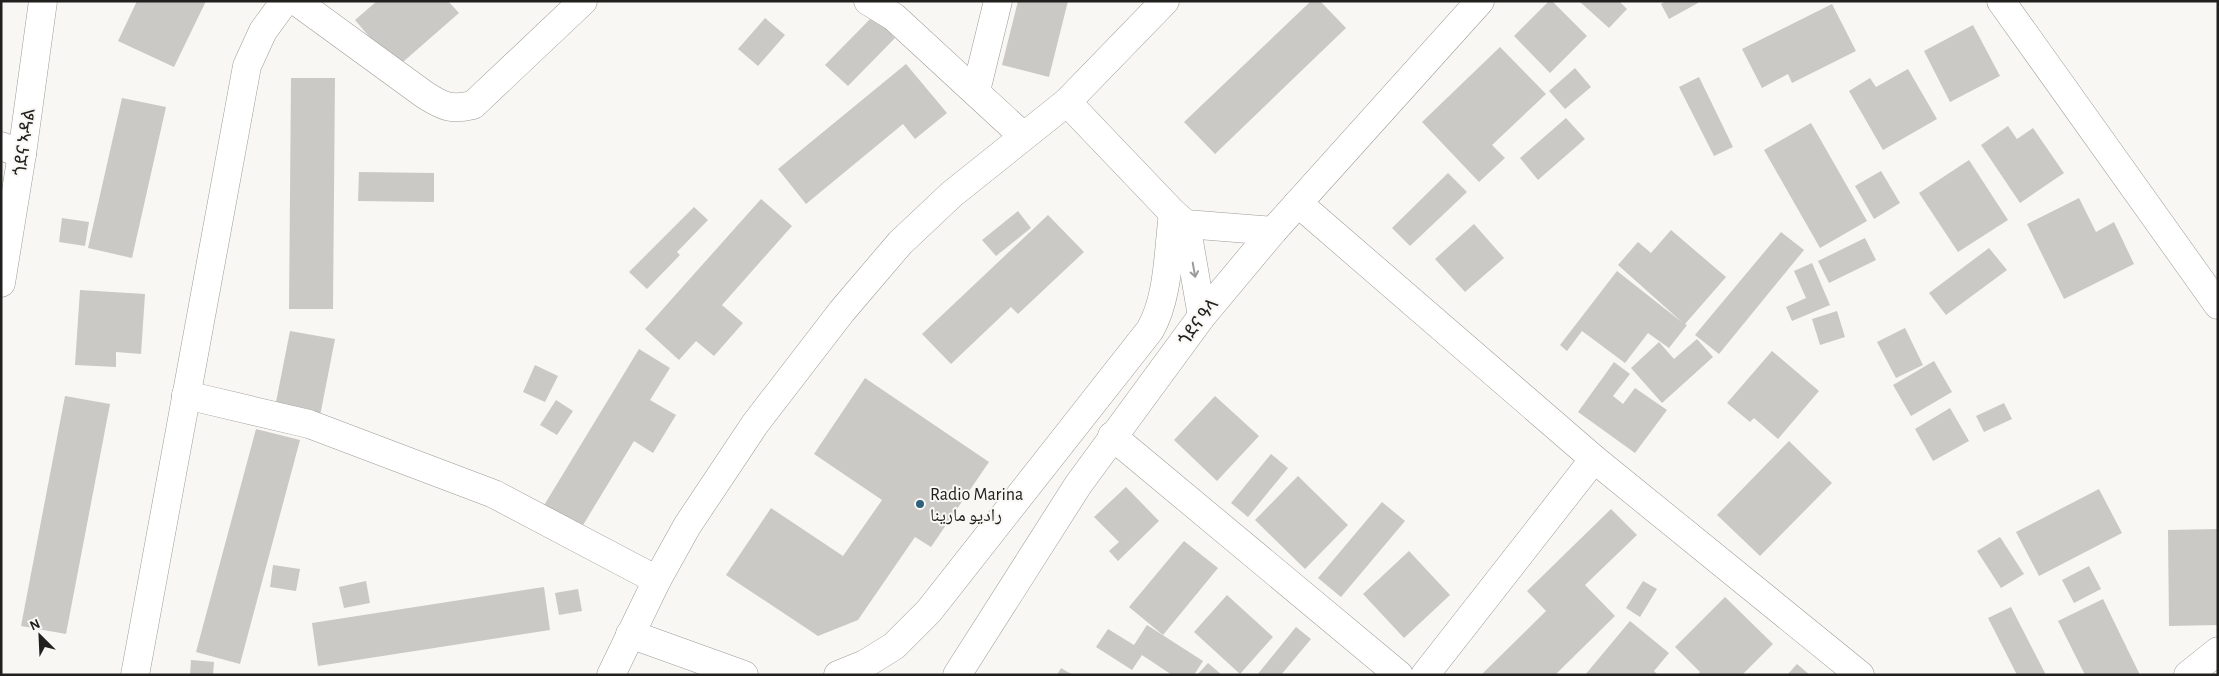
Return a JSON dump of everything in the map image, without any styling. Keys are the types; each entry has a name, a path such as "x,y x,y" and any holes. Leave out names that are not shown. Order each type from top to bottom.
{"street":[{"name":"ጎደና ኣዳል","path":"1,283 12,150 43,1"},
{"path":"135,675 247,66 263,31 285,1"},
{"path":"296,1 425,95 439,104 456,109 473,105 583,1"},
{"path":"868,1 894,17 1023,136"},
{"path":"976,91 998,1"},
{"path":"611,675 657,580 686,526 756,424 842,311 900,243 952,194 1067,102 1165,1"},
{"name":"ጎደና ዓላ","path":"957,675 1078,485 1112,436 1202,316 1273,231 1480,1"},
{"path":"2001,1 2218,305"},
{"path":"1067,102 1180,218 1202,316"},
{"path":"1298,203 1594,458 1860,675"},
{"path":"1180,218 1273,231"},
{"path":"838,675 865,664 894,646 930,611 1150,330 1159,314 1180,218"},
{"path":"186,395 309,424 494,494 657,580"},
{"path":"1112,436 1399,675"},
{"path":"1425,675 1594,458"},
{"path":"630,634 744,675"},
{"path":"2188,675 2218,651"}],"building":[{"path":"137,1 206,1 174,67 118,41"},
{"path":"377,1 448,1 459,13 396,68 355,20"},
{"path":"1018,1 1068,1 1049,77 1002,65"},
{"path":"1311,1 1320,1 1346,28 1215,154 1184,122"},
{"path":"1549,1 1552,1 1587,36 1550,73 1514,36"},
{"path":"1579,1 1619,1 1627,9 1609,28"},
{"path":"1666,1 1697,1 1698,3 1669,19 1661,4"},
{"path":"1832,4 1856,51 1792,83 1788,74 1762,88 1742,49"},
{"path":"873,16 895,38 848,86 825,65"},
{"path":"765,18 785,35 758,66 738,49"},
{"path":"1973,25 2000,76 1950,102 1924,51"},
{"path":"1500,47 1546,94 1492,145 1505,158 1479,182 1422,122"},
{"path":"906,64 947,113 915,139 903,124 806,204 778,169"},
{"path":"1575,68 1591,87 1565,109 1549,91"},
{"path":"1908,69 1937,119 1883,150 1849,91 1870,78 1876,87"},
{"path":"1699,77 1733,147 1714,156 1679,87"},
{"path":"291,78 335,78 333,309 289,309"},
{"path":"122,98 166,107 132,258 88,248"},
{"path":"1566,118 1585,139 1538,180 1520,158"},
{"path":"1811,123 1867,221 1820,248 1764,150"},
{"path":"2008,126 2017,139 2033,128 2064,173 2020,203 1981,145"},
{"path":"1969,160 2008,220 1958,252 1919,193"},
{"path":"1881,171 1900,203 1874,219 1855,186"},
{"path":"359,172 434,173 434,202 358,201"},
{"path":"1448,173 1467,192 1410,246 1392,228"},
{"path":"2079,198 2096,232 2114,222 2134,264 2064,299 2027,224"},
{"path":"761,199 792,226 722,305 743,323 714,356 696,341 679,360 645,329"},
{"path":"694,207 708,220 677,252 680,255 647,289 629,272"},
{"path":"1018,211 1031,228 996,256 982,240"},
{"path":"1048,215 1084,252 1018,314 1011,307 951,364 922,334"},
{"path":"62,218 89,222 85,246 59,242"},
{"path":"1474,224 1504,258 1465,292 1435,259"},
{"path":"1671,230 1726,277 1685,324 1687,325 1669,348 1648,333 1625,363 1582,331 1567,351 1560,345 1617,271 1683,323 1618,265 1638,242 1651,253"},
{"path":"1781,232 1804,250 1719,354 1695,335"},
{"path":"1865,238 1876,260 1829,283 1818,261"},
{"path":"1989,248 2007,270 1946,315 1929,293"},
{"path":"1812,263 1830,305 1792,321 1786,307 1806,298 1794,271"},
{"path":"80,290 145,294 141,354 116,352 116,367 75,365"},
{"path":"1837,311 1845,337 1820,345 1812,319"},
{"path":"1905,328 1923,365 1896,378 1877,342"},
{"path":"290,331 335,339 320,416 275,407"},
{"path":"1697,339 1713,357 1662,403 1631,368 1659,342 1674,359"},
{"path":"639,349 670,368 650,400 676,415 653,453 634,441 580,530 543,507"},
{"path":"1772,351 1819,391 1778,439 1754,418 1750,422 1727,403"},
{"path":"1934,361 1952,392 1911,416 1893,385"},
{"path":"1614,362 1630,374 1613,396 1623,404 1635,388 1667,410 1635,453 1578,412"},
{"path":"535,365 558,376 545,402 523,392"},
{"name":"Radio Marina راديو مارينا","path":"865,378 989,462 931,547 915,537 858,620 818,636 726,575 771,508 843,556 882,500 814,454"},
{"path":"65,396 110,404 66,634 21,626"},
{"path":"1215,396 1259,436 1217,481 1174,440"},
{"path":"556,400 573,411 557,435 540,425"},
{"path":"2004,403 2012,419 1984,432 1976,416"},
{"path":"1950,408 1969,441 1933,461 1915,429"},
{"path":"256,429 300,440 240,664 196,652"},
{"path":"1789,441 1832,483 1760,556 1717,515"},
{"path":"1271,454 1288,468 1248,517 1231,503"},
{"path":"1298,476 1348,525 1305,569 1255,520"},
{"path":"1126,487 1159,521 1118,561 1109,551 1119,542 1094,517"},
{"path":"2099,489 2122,533 2039,576 2016,532"},
{"path":"1382,502 1405,521 1341,597 1318,578"},
{"path":"1611,509 1637,535 1585,585 1615,616 1555,675 1481,675 1546,611 1527,591"},
{"path":"2218,529 2218,625 2169,626 2168,530"},
{"path":"2000,537 2024,574 2001,588 1977,551"},
{"path":"1184,541 1218,568 1163,635 1129,607"},
{"path":"1409,551 1450,595 1404,638 1363,594"},
{"path":"273,565 300,569 296,591 270,587"},
{"path":"2089,566 2101,589 2074,603 2062,580"},
{"path":"366,581 370,603 344,608 339,587"},
{"path":"1643,581 1657,589 1640,617 1626,608"},
{"path":"544,587 550,630 318,666 312,623"},
{"path":"578,589 582,611 559,615 555,593"},
{"path":"1227,595 1273,637 1240,674 1194,632"},
{"path":"1725,597 1773,644 1742,675 1698,675 1700,672 1675,647"},
{"path":"2103,599 2140,675 2085,675 2058,621"},
{"path":"2011,607 2046,675 2017,675 1988,618"},
{"path":"1630,621 1669,653 1654,671 1658,675 1585,675"},
{"path":"1147,625 1203,661 1194,675 1172,675 1142,655 1132,670 1096,647 1108,629 1134,645"},
{"path":"1296,627 1311,639 1281,675 1257,675"},
{"path":"191,660 214,662 213,675 190,675"},
{"path":"1208,663 1222,675 1197,675"},
{"path":"1797,664 1810,675 1787,675"},
{"path":"1061,668 1073,675 1057,675"}],"place":[{"name":"Radio Marina راديو مارينا","path":"920,504"}]}
